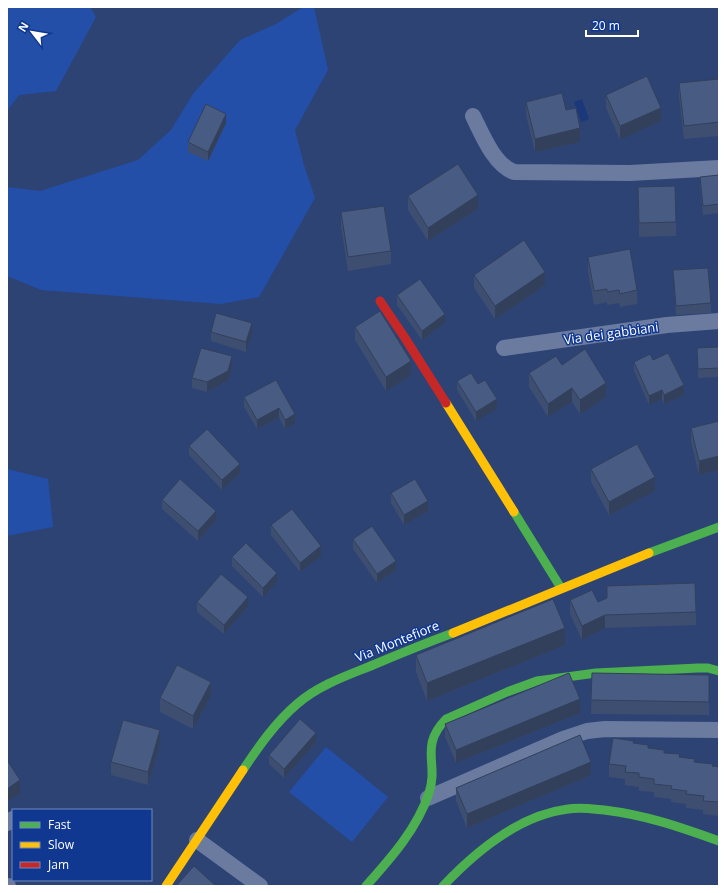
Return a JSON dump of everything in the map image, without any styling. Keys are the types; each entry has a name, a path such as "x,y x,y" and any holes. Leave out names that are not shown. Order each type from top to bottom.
{"street":[{"path":"473,116 499,162 506,169 514,172 630,173 719,168"},
{"path":"380,301 405,338 562,588"},
{"name":"Via dei gabbiani","path":"504,348 667,324 719,321"},
{"name":"Via Montefiore","path":"166,886 265,738 290,710 305,698 334,681 667,546 719,527"},
{"path":"366,886 395,854 418,820 428,798 432,779 430,755 432,739 434,732 446,719 479,703 537,681 567,676 704,668 719,671"},
{"path":"428,798 553,743 587,731 605,729 719,730"},
{"path":"443,886 473,856 504,834 549,813 567,809 577,808 650,818 675,824 719,840"},
{"path":"197,840 260,886"}],"shaded area":[{"path":"7,7 90,7 96,17 56,91 19,95 7,111"},
{"path":"303,7 314,7 328,70 295,130 304,165 315,198 259,297 221,304 41,290 7,276 7,187 40,191 138,160 171,130 193,94 240,40 276,24"},
{"path":"582,99 589,119 581,122 574,102"},
{"path":"7,469 48,479 53,527 7,536"},
{"path":"326,747 388,797 352,842 289,792"}],"building":[{"path":"647,76 661,108 620,126 606,95"},
{"path":"719,79 719,122 684,126 679,83"},
{"path":"562,93 566,110 576,108 580,128 535,139 526,102"},
{"path":"206,104 226,114 208,152 188,142"},
{"path":"458,164 478,195 428,228 408,196"},
{"path":"719,175 719,204 703,206 700,177"},
{"path":"675,186 676,222 639,223 638,187"},
{"path":"384,206 391,251 348,257 341,212"},
{"path":"524,240 545,272 495,306 474,275"},
{"path":"630,249 637,290 620,294 619,290 607,292 607,289 594,291 588,257"},
{"path":"708,268 711,303 676,306 673,270"},
{"path":"420,279 445,314 422,331 397,295"},
{"path":"380,311 411,361 386,377 355,327"},
{"path":"216,313 252,323 246,342 211,332"},
{"path":"719,347 719,368 698,369 697,348"},
{"path":"201,348 232,356 228,371 207,382 192,378"},
{"path":"585,349 606,383 580,400 572,388 548,404 529,373 556,356 562,365"},
{"path":"668,353 684,385 664,395 662,390 649,396 634,362 650,354 653,360"},
{"path":"471,373 478,384 485,380 497,399 476,412 457,381"},
{"path":"276,380 295,414 285,420 279,408 257,420 244,397"},
{"path":"719,421 719,456 699,461 691,428"},
{"path":"207,429 240,464 222,480 189,446"},
{"path":"637,444 655,477 609,502 591,469"},
{"path":"180,479 216,511 198,531 162,500"},
{"path":"415,479 428,501 404,515 391,493"},
{"path":"292,509 321,546 300,563 271,525"},
{"path":"372,526 396,561 377,574 353,539"},
{"path":"246,543 277,573 263,588 232,557"},
{"path":"221,574 248,597 224,625 197,602"},
{"path":"695,583 696,612 605,615 582,626 570,600 592,590 598,602 607,598 607,586"},
{"path":"553,599 565,628 427,683 416,655"},
{"path":"177,665 211,682 193,716 160,698"},
{"path":"569,673 580,699 456,750 445,724"},
{"path":"592,673 709,675 709,702 591,700"},
{"path":"300,719 316,733 284,769 269,755"},
{"path":"123,720 160,730 148,772 111,762"},
{"path":"580,735 591,762 467,814 456,788"},
{"path":"613,738 634,741 633,743 648,745 648,748 664,750 664,753 680,754 679,757 695,759 694,762 713,764 712,766 719,767 719,802 703,801 704,796 686,794 687,791 671,789 672,786 654,784 654,779 639,777 639,773 625,772 626,766 609,764"},
{"path":"7,760 20,780 7,789"},
{"path":"194,866 216,886 176,886"}],"traffic: fast":[{"path":"514,512 561,588"},
{"path":"649,553 719,527"},
{"path":"243,770 274,727 297,704 314,691 343,677 453,633"},
{"path":"366,886 385,865 418,819 429,793 432,773 431,747 433,738 446,719 507,692 537,681 596,673 698,668 708,668 719,671"},
{"path":"443,886 484,848 516,827 532,819 568,809 577,808 604,810 649,818 719,841"}],"traffic: slow":[{"path":"446,403 514,512"},
{"path":"453,633 649,553"},
{"path":"166,886 243,770"}],"traffic: jam":[{"path":"380,301 446,403"}]}
